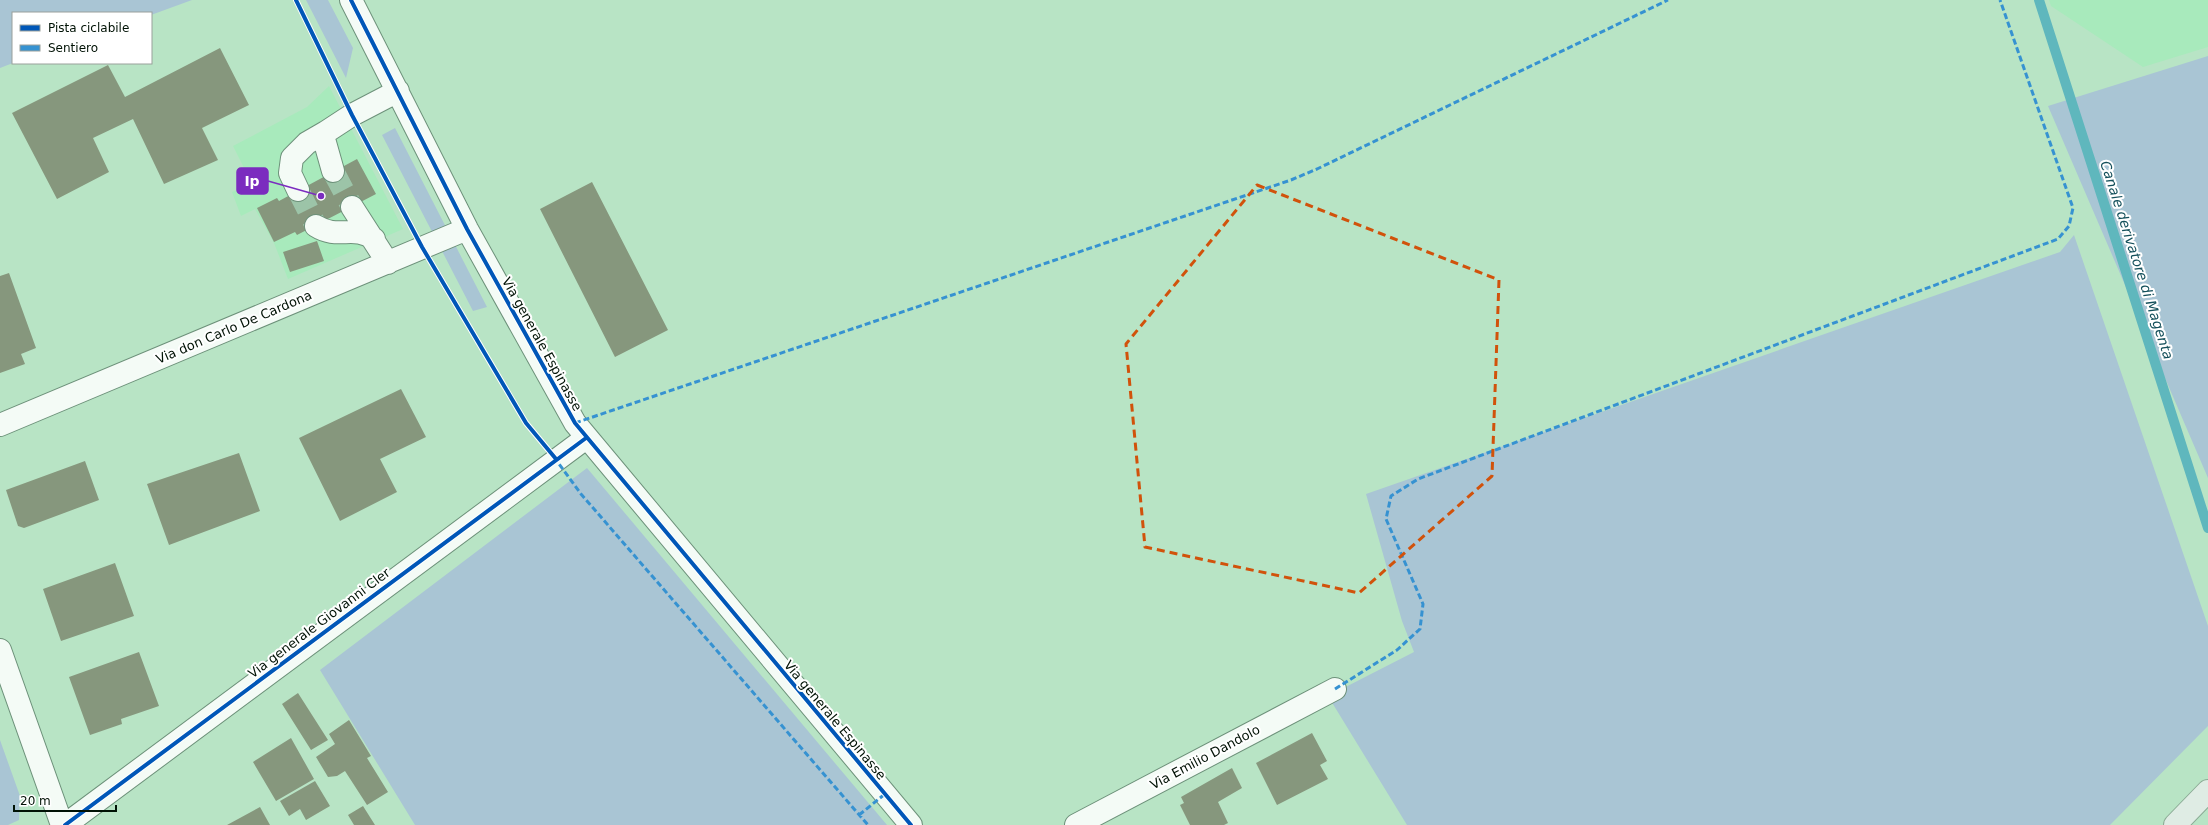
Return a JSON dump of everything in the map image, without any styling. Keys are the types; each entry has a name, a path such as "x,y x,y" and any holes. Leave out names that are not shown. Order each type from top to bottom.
{"main road":[{"path":"2175,825 2208,791"}],"street":[{"name":"Via generale Espinasse","path":"351,0 467,229 575,424 911,825"},
{"path":"298,190 290,173 292,158 307,143 352,115 398,91"},
{"path":"326,132 324,139 333,171"},
{"path":"352,207 374,238 388,263"},
{"path":"316,226 326,232 358,231 368,234 374,238"},
{"name":"Via don Carlo De Cardona","path":"0,425 467,229"},
{"name":"Via generale Giovanni Cler","path":"65,825 586,438"},
{"path":"0,650 62,825"},
{"name":"Via Emilio Dandolo","path":"1076,825 1335,689"}],"highlighted area":[{"path":"1257,185 1499,280 1492,476 1359,593 1145,547 1126,344"}],"shaded area":[{"path":"0,0 192,0 152,15 152,12 12,12 12,63 0,68"},
{"path":"306,0 328,0 353,48 346,78"},
{"path":"2049,0 2208,0 2208,47 2143,67 2051,6"},
{"path":"2208,56 2208,478 2048,106"},
{"path":"329,86 403,229 288,279 274,243 255,209 241,216 232,192 252,184 233,146 307,107"},
{"path":"395,128 487,307 473,311 382,135"},
{"path":"2074,235 2208,626 2208,726 2110,825 1407,825 1328,696 1414,652 1402,621 1366,494 2060,252"},
{"path":"587,468 887,825 415,825 320,670"},
{"path":"0,740 20,796 19,820 8,825 0,825"}],"building":[{"path":"220,48 249,105 202,128 218,160 164,184 133,119 93,138 109,172 57,199 12,113 108,65 125,97"},
{"path":"357,159 376,194 297,235 295,232 274,242 257,208 277,198 279,201"},
{"path":"592,182 668,330 615,357 540,209"},
{"path":"317,241 324,261 290,272 283,252"},
{"path":"9,273 36,348 21,354 25,364 0,373 0,276"},
{"path":"401,389 426,437 380,459 397,492 340,521 299,438"},
{"path":"239,453 260,511 169,545 147,484"},
{"path":"85,461 99,500 24,528 18,526 6,490"},
{"path":"115,563 134,616 61,641 43,589"},
{"path":"139,652 159,706 121,719 122,724 90,735 69,677"},
{"path":"298,693 328,740 311,750 282,704"},
{"path":"349,720 371,756 367,758 388,792 367,805 345,771 337,776 328,777 316,757 335,744 329,734"},
{"path":"1312,733 1327,761 1320,765 1328,779 1277,805 1256,763"},
{"path":"291,738 314,779 276,801 253,762"},
{"path":"1232,768 1242,788 1218,802 1228,823 1224,825 1190,825 1180,805 1184,803 1181,797"},
{"path":"315,781 330,806 306,820 300,809 289,816 280,801"},
{"path":"363,806 375,825 354,825 348,815"},
{"path":"260,807 270,825 227,825"}],"waterway":[{"name":"Canale derivatore di Magenta","path":"2039,0 2208,528"}],"tunnel":[{"path":"333,171 352,207"},
{"path":"298,190 316,226"}],"marked path":[{"path":"575,423 1291,180 1317,169 1668,0"},
{"path":"1335,689 1397,650 1420,629 1423,604 1386,519 1391,496 1418,479 2058,239 2069,226 2073,208 2000,0"},
{"path":"554,457 581,494 868,825"},
{"path":"859,815 885,794"}],"cycle path":[{"path":"296,0 352,115 422,247 526,423 556,459"},
{"path":"351,0 467,229 575,423 911,825"},
{"path":"65,825 586,438"}],"place":[{"name":"Ip","path":"321,196"}]}
